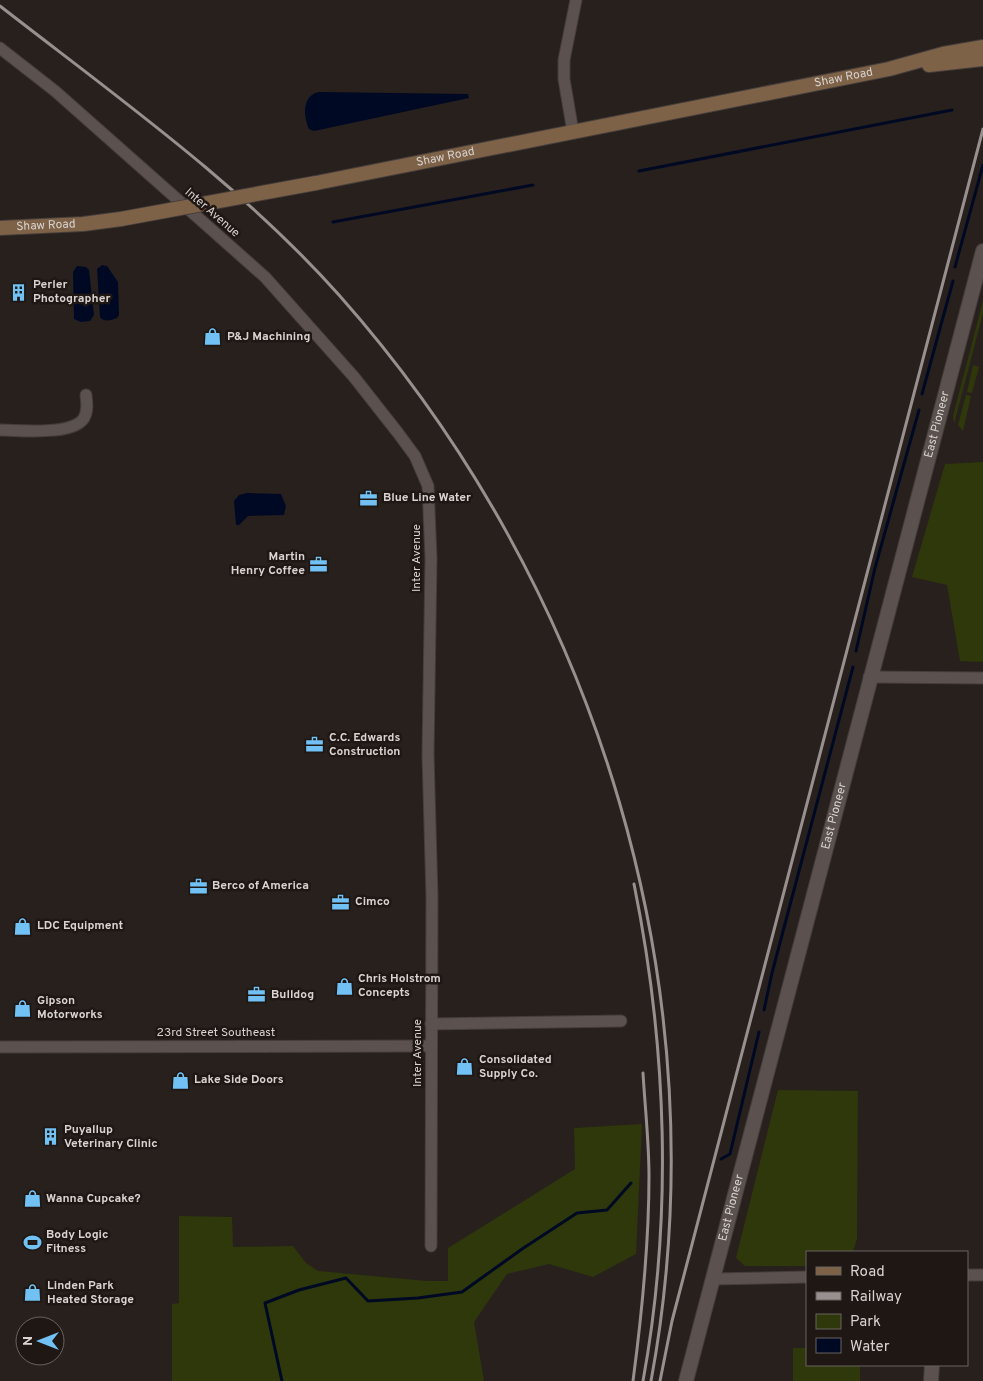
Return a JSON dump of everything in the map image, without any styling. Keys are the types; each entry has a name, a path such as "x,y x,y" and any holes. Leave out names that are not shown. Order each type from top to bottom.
{"main road":[{"name":"Shaw Road","path":"0,228 83,224 121,219 316,183 889,69 952,52 983,47"},
{"name":"Shaw Road","path":"889,69 983,59"}],"street":[{"path":"573,132 564,69 576,0"},
{"name":"Inter Avenue","path":"0,48 55,91 265,277 358,383 404,440 422,469 429,495 431,549 428,755 432,897 431,1246"},
{"name":"East Pioneer","path":"686,1381 869,677 983,251"},
{"path":"0,430 59,430 72,428 80,423 85,416 86,395"},
{"path":"869,677 983,678"},
{"path":"431,1024 621,1021"},
{"name":"23rd Street Southeast","path":"0,1047 431,1046"},
{"path":"968,1275 983,1275"},
{"path":"712,1279 806,1277"},
{"path":"932,1366 932,1381"}],"green space":[{"path":"983,301 983,313 954,424 953,416"},
{"path":"973,365 979,367 972,393 967,392"},
{"path":"966,395 971,396 963,431 958,425"},
{"path":"983,462 983,662 960,661 947,585 912,577 945,464"},
{"path":"778,1090 858,1091 857,1239 853,1251 806,1251 806,1266 745,1266 736,1258"},
{"path":"642,1124 636,1254 593,1277 549,1264 507,1274 474,1322 484,1381 172,1381 172,1304 179,1303 179,1216 232,1217 233,1247 293,1246 306,1263 318,1271 427,1281 448,1281 448,1248 575,1169 574,1128"},
{"path":"793,1348 806,1348 806,1366 860,1366 860,1381 793,1381"}],"water":[{"path":"319,92 468,94 469,98 314,131 309,129 307,124 305,107 309,97"},
{"path":"102,265 107,266 118,282 119,315 117,318 108,320 100,317 97,269"},
{"path":"77,266 86,267 89,270 94,315 90,321 81,322 74,319 73,272"},
{"path":"247,493 281,494 286,506 284,515 248,516 239,525 236,525 234,501 239,495"}],"waterway":[{"path":"639,171 952,110"},
{"path":"955,267 983,165"},
{"path":"333,222 533,185"},
{"path":"922,394 953,281"},
{"path":"856,651 875,568 919,410"},
{"path":"764,1010 772,973 853,667"},
{"path":"721,1159 730,1154 759,1032"},
{"path":"282,1381 265,1303 299,1290 346,1278 368,1301 418,1298 462,1292 577,1213 607,1210 631,1183"}],"railway":[{"path":"0,6 133,108 219,179 301,254 339,295 430,410 508,534 571,665 620,803 652,945 669,1089 669,1235 651,1381"},
{"path":"660,1381 672,1321 983,129"},
{"path":"634,884 654,1007 662,1132 662,1195 659,1257 653,1319 643,1381"},
{"path":"633,1381 644,1279 649,1202 643,1073"}],"place":[{"name":"Perler Photographer","path":"19,292"},
{"name":"P&J Machining","path":"213,337"},
{"name":"Blue Line Water","path":"369,498"},
{"name":"Martin Henry Coffee","path":"319,564"},
{"name":"C.C. Edwards Construction","path":"315,745"},
{"name":"Berco of America","path":"198,886"},
{"name":"Cimco","path":"341,902"},
{"name":"LDC Equipment","path":"23,926"},
{"name":"Chris Holstrom Concepts","path":"344,986"},
{"name":"Bulldog","path":"257,995"},
{"name":"Gipson Motorworks","path":"23,1008"},
{"name":"Consolidated Supply Co.","path":"465,1067"},
{"name":"Lake Side Doors","path":"180,1080"},
{"name":"Puyallup Veterinary Clinic","path":"50,1137"},
{"name":"Wanna Cupcake?","path":"32,1199"},
{"name":"Body Logic Fitness","path":"32,1242"},
{"name":"Linden Park Heated Storage","path":"33,1293"}]}
